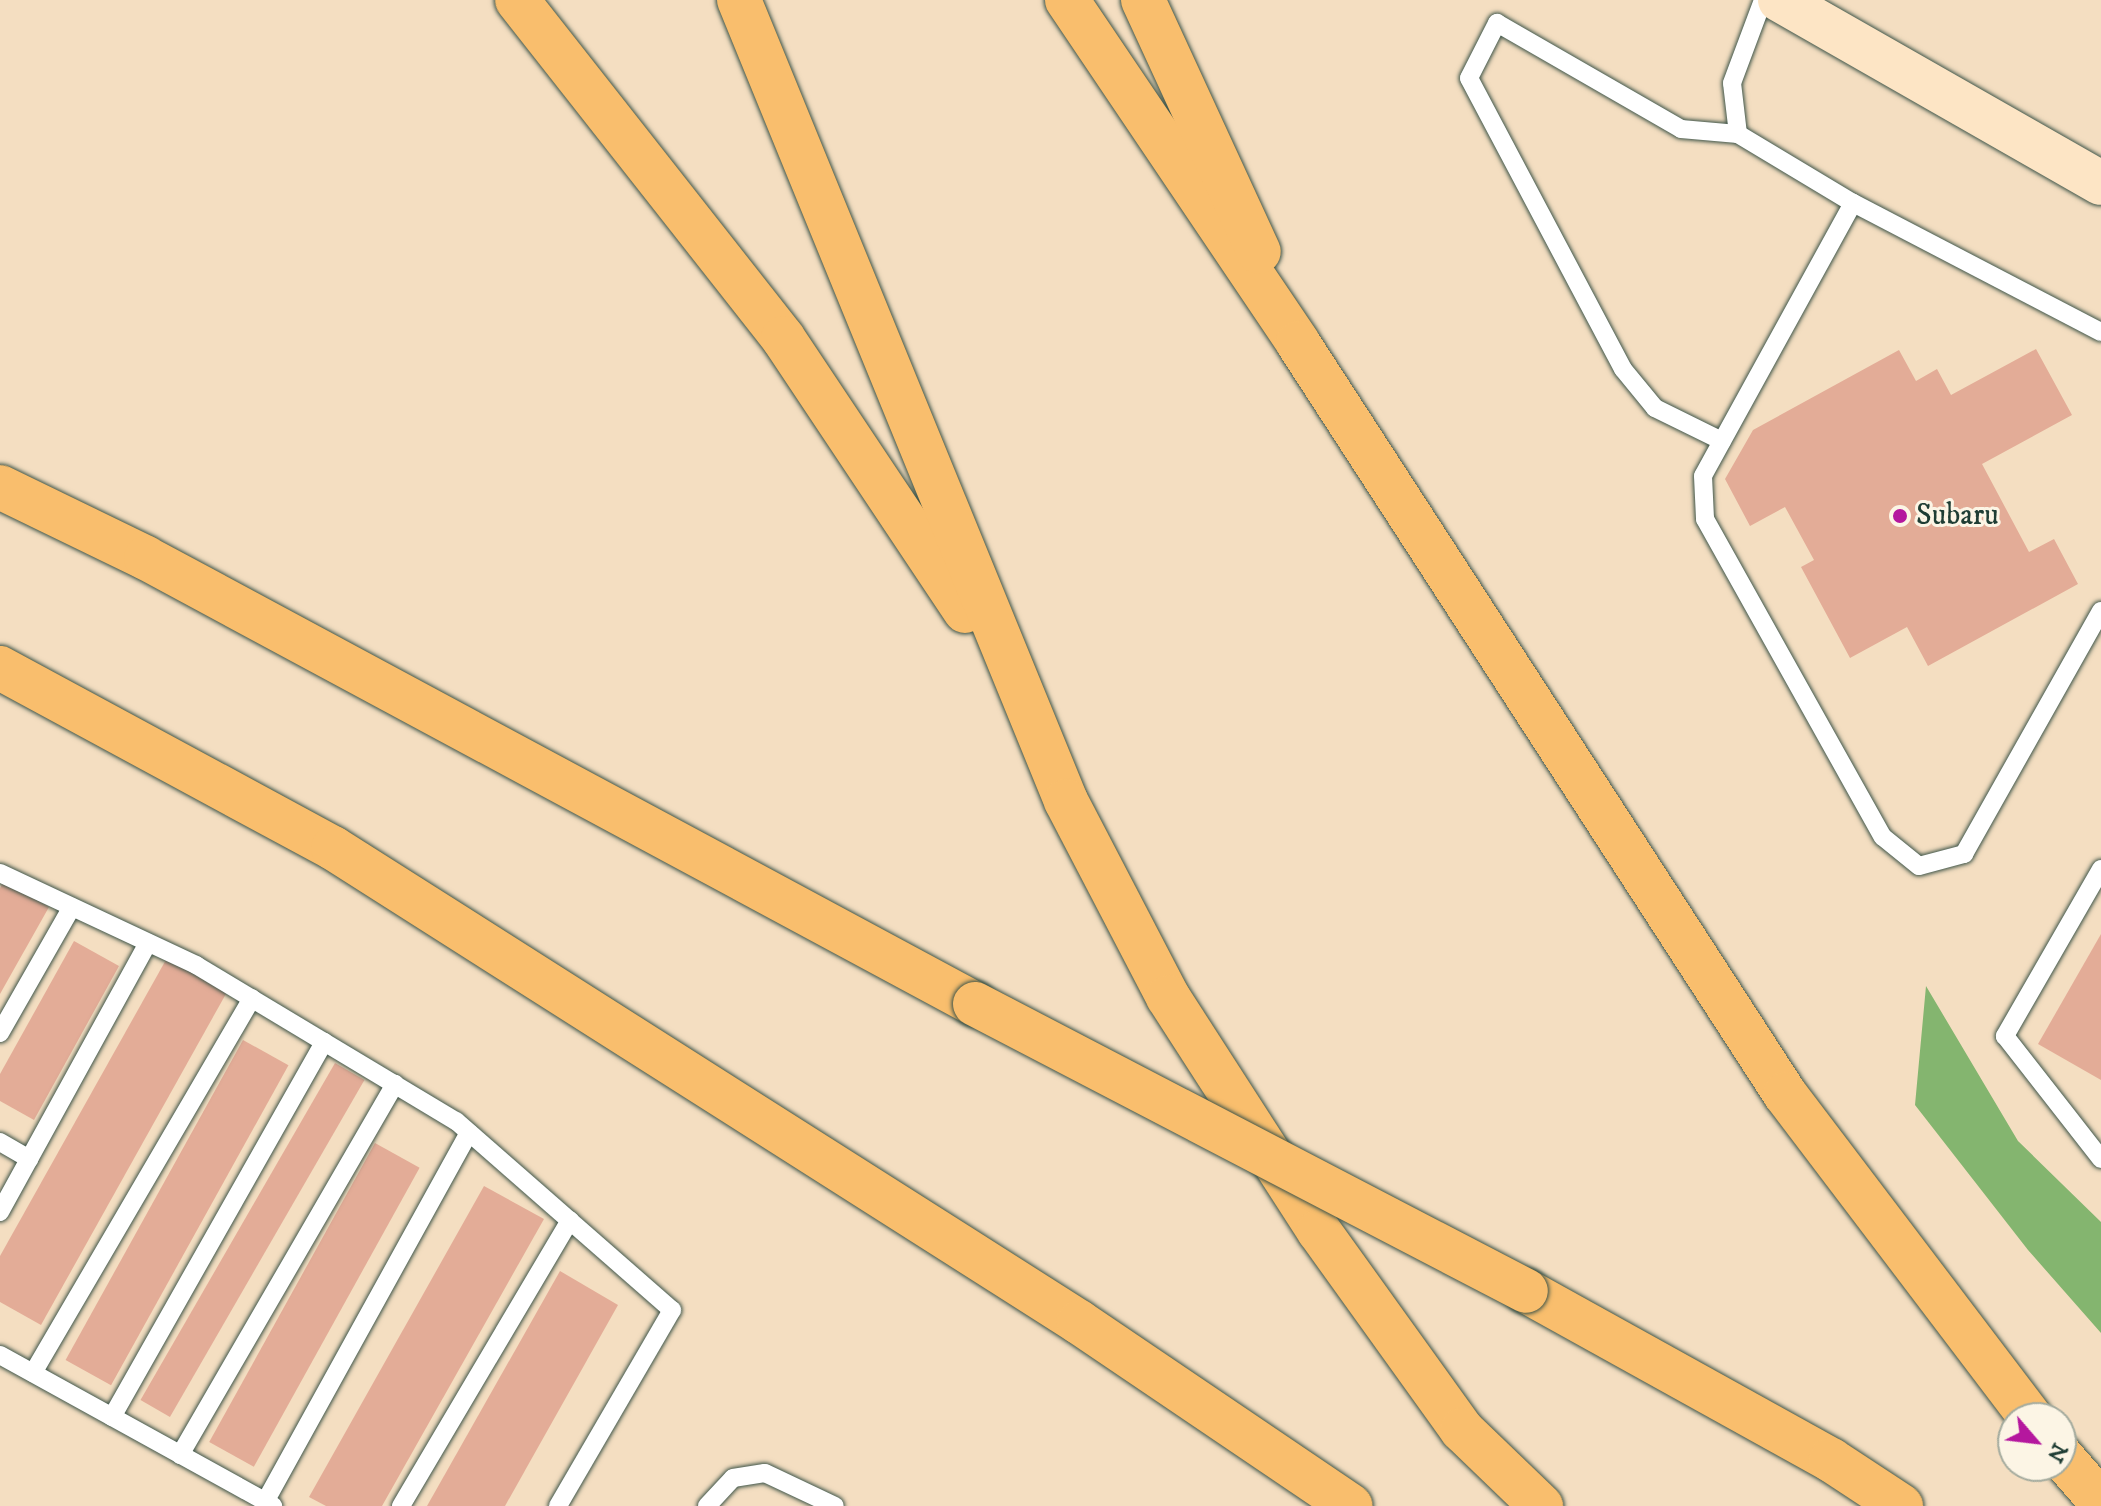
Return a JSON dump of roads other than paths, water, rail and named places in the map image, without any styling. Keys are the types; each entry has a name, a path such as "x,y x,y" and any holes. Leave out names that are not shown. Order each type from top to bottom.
{"highway":[{"path":"517,0 783,338 922,540 997,664 1168,997 1319,1231 1462,1430 1541,1506"},
{"path":"739,0 1066,801"},
{"path":"1067,0 1372,457 1785,1094 2019,1402"},
{"path":"1143,0 1256,247 1372,457"},
{"path":"0,487 146,558 975,1004 1526,1291 1831,1460 1901,1506"},
{"path":"0,668 333,848 1079,1322 1351,1506"},
{"path":"2077,1474 2101,1502"}],"street":[{"path":"1780,0 2101,183"}],"lane":[{"path":"1738,134 1732,83 1763,0"},
{"path":"1722,441 1655,408 1623,369 1469,78 1497,23 1681,129 1738,134 1853,203 2101,332"},
{"path":"1853,203 1703,476 1705,519 1883,837 1919,866 1964,854 2101,611"},
{"path":"2101,869 2005,1036 2101,1159"},
{"path":"0,873 148,943 252,998 395,1084 469,1133 672,1310 558,1506"},
{"path":"0,1033 72,907"},
{"path":"0,1212 148,943"},
{"path":"33,1373 252,998"},
{"path":"112,1417 324,1042"},
{"path":"180,1455 395,1084"},
{"path":"0,1355 269,1504 469,1133"},
{"path":"0,1142 29,1159"},
{"path":"401,1506 570,1220"},
{"path":"707,1506 733,1478 765,1473 835,1506"}],"place":[{"name":"Subaru","path":"1900,516"}]}
